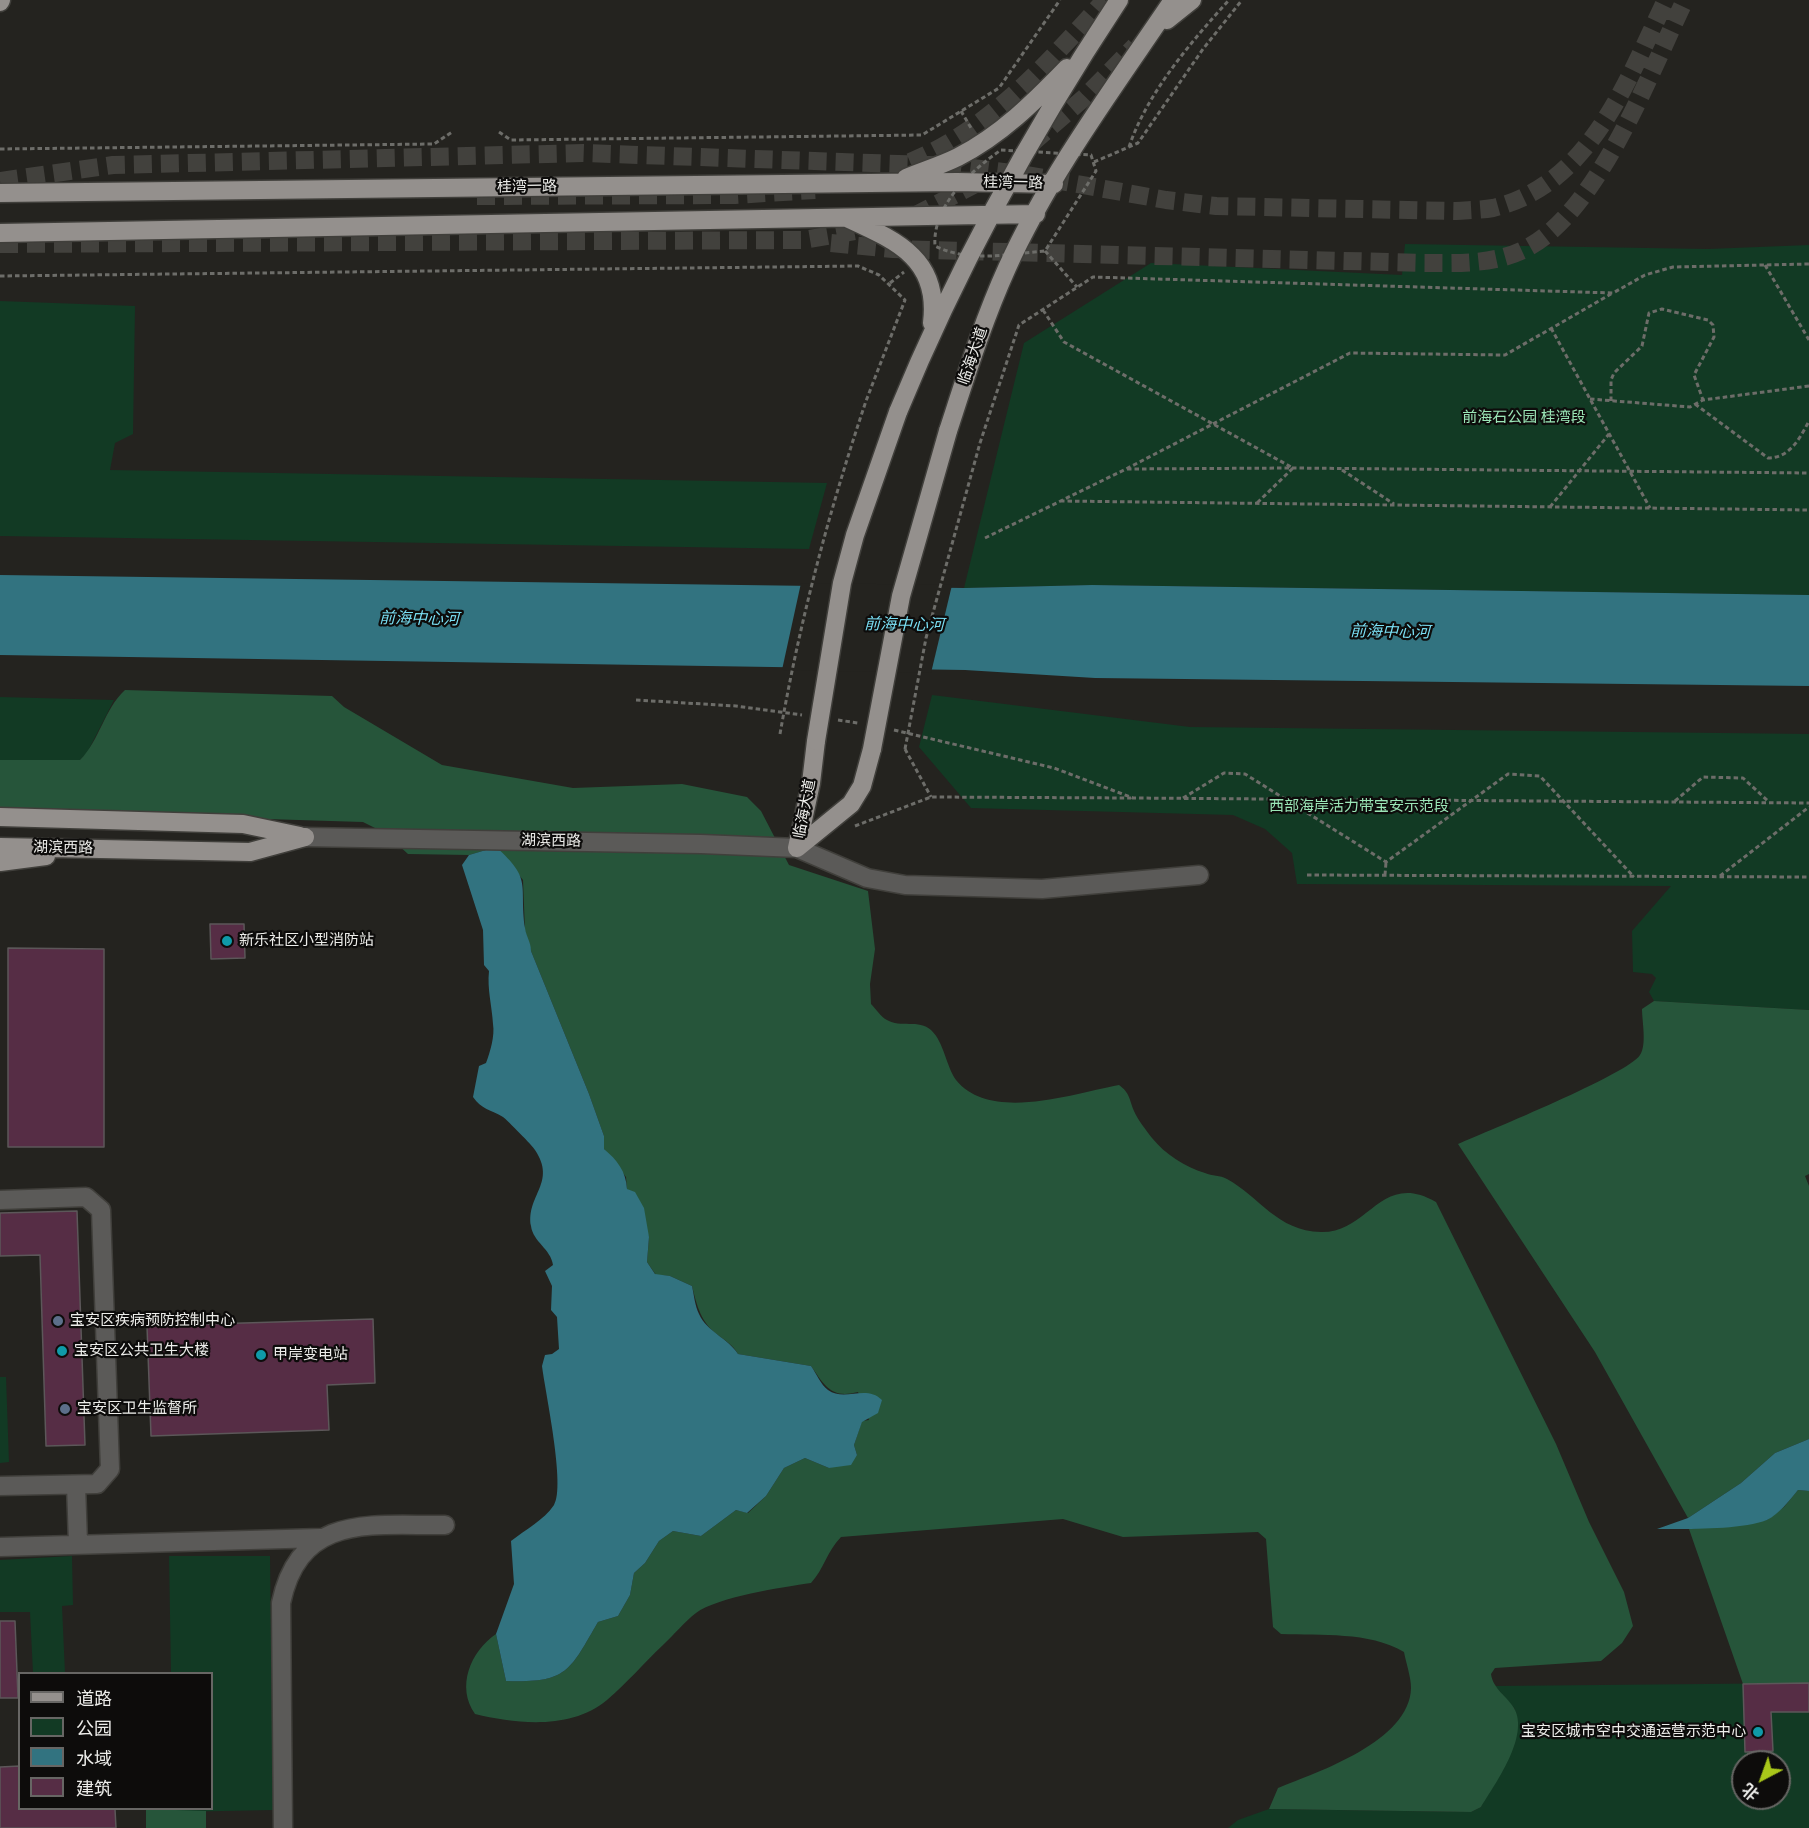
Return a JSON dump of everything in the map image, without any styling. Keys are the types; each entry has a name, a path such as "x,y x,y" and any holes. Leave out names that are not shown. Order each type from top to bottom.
{"main road":[{"name":"临海大道","path":"797,848 811,783 842,583 855,535 897,412 931,333 991,213 1089,46 1119,0"},
{"name":"临海大道","path":"797,848 851,804 862,786 872,748 904,586 948,431 988,314 1011,261 1054,184 1173,0"},
{"path":"1151,32 1192,0"},
{"path":"896,183 957,158 981,144 1030,105 1089,46"},
{"path":"0,179 32,192"},
{"name":"桂湾一路","path":"0,193 1009,182 1054,184"},
{"name":"桂湾一路","path":"3,234 991,213 1036,214"},
{"path":"842,216 896,243 913,255 923,268 930,283 934,303 931,333"},
{"name":"湖滨西路","path":"0,816 243,824 305,837"},
{"name":"湖滨西路","path":"0,847 250,852 305,837"},
{"path":"0,862 100,848"}],"street":[{"name":"湖滨西路","path":"305,837 689,843 797,848"},
{"path":"797,848 867,878 905,885 1042,889 1199,875"},
{"path":"0,1200 86,1197 101,1210 110,1469 97,1484 0,1486"},
{"path":"76,1485 78,1543"},
{"path":"0,1547 78,1543 321,1538 363,1526 445,1525"},
{"path":"283,1828 281,1603 285,1580 294,1562 321,1538"}],"path":[{"path":"499,132 511,140 922,135 999,88 1060,0"},
{"path":"1128,149 1135,128 1164,82 1229,0"},
{"path":"1094,162 1138,143 1203,49 1242,0"},
{"path":"0,149 434,144 452,132"},
{"path":"1045,251 1077,287"},
{"path":"985,538 1126,469 1350,353 1505,354 1612,293 1660,269 1809,264"},
{"path":"1765,265 1809,340"},
{"path":"0,276 858,266 890,283 905,300 866,401 819,549 802,619 780,734"},
{"path":"931,797 906,749 926,638 961,504 1019,325 1093,277 1612,293"},
{"path":"1611,400 1610,386 1614,373 1642,346 1649,313 1662,309 1708,320 1716,330 1694,375 1703,400"},
{"path":"1043,310 1064,342 1293,468"},
{"path":"1551,328 1650,508"},
{"path":"1590,399 1690,407 1703,400 1809,386"},
{"path":"1695,404 1768,458 1782,457 1787,453 1809,421"},
{"path":"1550,507 1609,434"},
{"path":"1256,504 1293,468"},
{"path":"1126,469 1341,468 1809,473"},
{"path":"1341,468 1396,505"},
{"path":"1060,501 1809,510"},
{"path":"636,700 736,706 803,715"},
{"path":"837,720 859,723"},
{"path":"890,729 1054,768 1132,798"},
{"path":"1182,798 1224,774 1245,774 1386,862"},
{"path":"1386,862 1508,774 1540,776 1634,877"},
{"path":"1674,802 1703,777 1743,778 1769,802"},
{"path":"853,827 931,797 1809,803"},
{"path":"1719,877 1809,807"},
{"path":"1385,876 1386,862"},
{"path":"1307,875 1809,877"}],"green space":[{"name":"前海石公园 桂湾段","path":"1405,244 1708,249 1809,245 1809,595 1092,585 964,588 1024,343 1151,263 1402,275"},
{"path":"0,301 135,306 133,434 115,443 110,470 827,483 809,549 0,536"},
{"path":"125,690 332,696 344,707 442,765 573,788 682,784 747,797 761,811 789,865 868,891 875,949 870,984 871,1004 887,1020 921,1025 931,1030 939,1041 956,1080 971,1093 990,1100 1011,1103 1034,1102 1119,1085 1127,1094 1145,1128 1169,1155 1183,1164 1227,1179 1281,1220 1306,1230 1321,1232 1337,1230 1388,1198 1402,1193 1417,1194 1436,1202 1556,1444 1589,1522 1624,1592 1633,1626 1622,1643 1601,1661 1495,1668 1491,1674 1492,1679 1514,1708 1518,1719 1518,1732 1502,1773 1481,1807 1471,1812 1269,1809 1278,1788 1337,1763 1379,1739 1395,1724 1407,1707 1411,1688 1404,1652 1390,1645 1344,1636 1281,1634 1273,1627 1266,1539 1258,1532 1123,1537 1063,1519 841,1537 811,1583 719,1602 696,1613 622,1687 593,1710 577,1716 543,1722 508,1720 475,1714 469,1704 466,1682 479,1650 496,1634 506,1681 542,1680 564,1671 580,1653 598,1622 618,1616 630,1595 634,1573 645,1563 659,1541 673,1531 701,1536 736,1510 748,1513 766,1496 784,1468 805,1458 829,1468 857,1455 854,1445 862,1421 869,1420 858,1392 841,1394 835,1392 825,1385 811,1366 738,1354 707,1325 698,1307 692,1286 670,1276 656,1275 647,1262 649,1237 627,1189 626,1177 604,1149 604,1136 589,1094 531,951 525,931 523,880 496,847 469,855 408,854 385,833 363,822 7,811 0,808 0,760 80,760 93,743 112,706"},
{"name":"西部海岸活力带宝安示范段","path":"932,695 1190,727 1809,734 1809,1010 1654,1001 1649,992 1656,978 1652,974 1633,972 1632,931 1671,886 1297,884 1292,853 1265,829 1233,815 971,808 919,747"},
{"path":"0,697 114,700 87,753 80,760 0,760"},
{"path":"1654,1001 1809,1010 1809,1174 1805,1176 1809,1186 1809,1439 1775,1453 1741,1483 1688,1518 1595,1352 1458,1144 1585,1088 1630,1064 1642,1051 1644,1039 1642,1009"},
{"path":"0,1377 6,1377 9,1462 0,1463"},
{"path":"1798,1490 1809,1491 1809,1683 1743,1684 1689,1529 1767,1520 1784,1507"},
{"path":"72,1556 73,1605 62,1606 65,1672 33,1672 30,1612 0,1612 0,1560"},
{"path":"169,1556 270,1556 273,1810 174,1812 174,1810 213,1810 213,1672 171,1672"},
{"path":"1809,1683 1809,1828 1228,1828 1238,1820 1269,1809 1471,1812 1481,1807 1515,1709 1495,1686"},
{"path":"146,1810 206,1811 206,1828 146,1828"}],"water":[{"name":"前海中心河","path":"0,575 964,588 1092,585 1809,595 1809,686 1095,678 965,670 0,655"},
{"path":"496,847 508,858 520,876 525,928 531,951 589,1094 604,1136 604,1149 620,1166 627,1189 635,1192 644,1208 649,1237 647,1262 655,1274 670,1276 692,1286 696,1308 703,1320 738,1354 811,1366 828,1390 841,1394 869,1393 882,1400 878,1413 862,1422 854,1445 857,1455 851,1465 829,1468 805,1458 784,1468 766,1496 747,1513 736,1510 701,1536 673,1531 659,1541 645,1563 634,1573 630,1595 618,1616 598,1622 572,1663 564,1671 554,1676 542,1680 526,1681 506,1681 496,1634 514,1584 511,1541 545,1515 554,1505 557,1495 558,1479 554,1438 542,1366 545,1355 552,1354 559,1349 557,1317 551,1310 552,1286 545,1271 553,1265 552,1259 535,1237 531,1226 533,1206 542,1180 541,1161 533,1148 503,1117 483,1107 473,1097 479,1066 486,1063 492,1044 493,1029 489,971 484,965 483,930 462,865 469,855"},
{"path":"1809,1439 1809,1491 1798,1490 1784,1507 1767,1520 1743,1526 1657,1529 1688,1518 1741,1483 1775,1453"}],"pier":[{"path":"801,583 952,585 931,673 782,670"}],"building":[{"name":"新乐社区小型消防站","path":"210,924 244,924 245,958 211,959"},
{"path":"8,948 104,949 104,1147 8,1147"},
{"name":"宝安区公共卫生大楼","path":"77,1211 85,1445 46,1446 40,1255 0,1256 0,1213"},
{"name":"甲岸变电站","path":"373,1319 375,1383 327,1385 329,1430 151,1436 147,1326"},
{"path":"0,1621 15,1621 18,1698 0,1698"},
{"name":"宝安区城市空中交通运营示范中心","path":"1809,1683 1809,1712 1771,1712 1773,1750 1745,1750 1743,1684"},
{"path":"18,1766 18,1810 115,1810 116,1828 0,1828 0,1767"}],"tunnel":[{"path":"910,162 966,132 992,113 1040,70 1105,0"},
{"path":"0,181 113,165 583,153 958,166 1216,206 1456,211 1484,209 1493,208 1527,195 1556,177 1581,153 1602,125 1620,95 1666,0"},
{"path":"831,243 893,249 1424,263 1476,262 1502,258 1527,248 1553,229 1577,203 1599,172 1639,100 1685,0"},
{"path":"1031,144 1085,97 1135,46"},
{"path":"914,216 985,179"},
{"path":"477,196 735,195 815,190"},
{"path":"0,244 803,240 879,227"}],"place":[{"name":"新乐社区小型消防站","path":"227,941"},
{"name":"宝安区疾病预防控制中心","path":"58,1321"},
{"name":"宝安区公共卫生大楼","path":"62,1351"},
{"name":"甲岸变电站","path":"261,1355"},
{"name":"宝安区卫生监督所","path":"65,1409"},
{"name":"宝安区城市空中交通运营示范中心","path":"1758,1732"}]}
